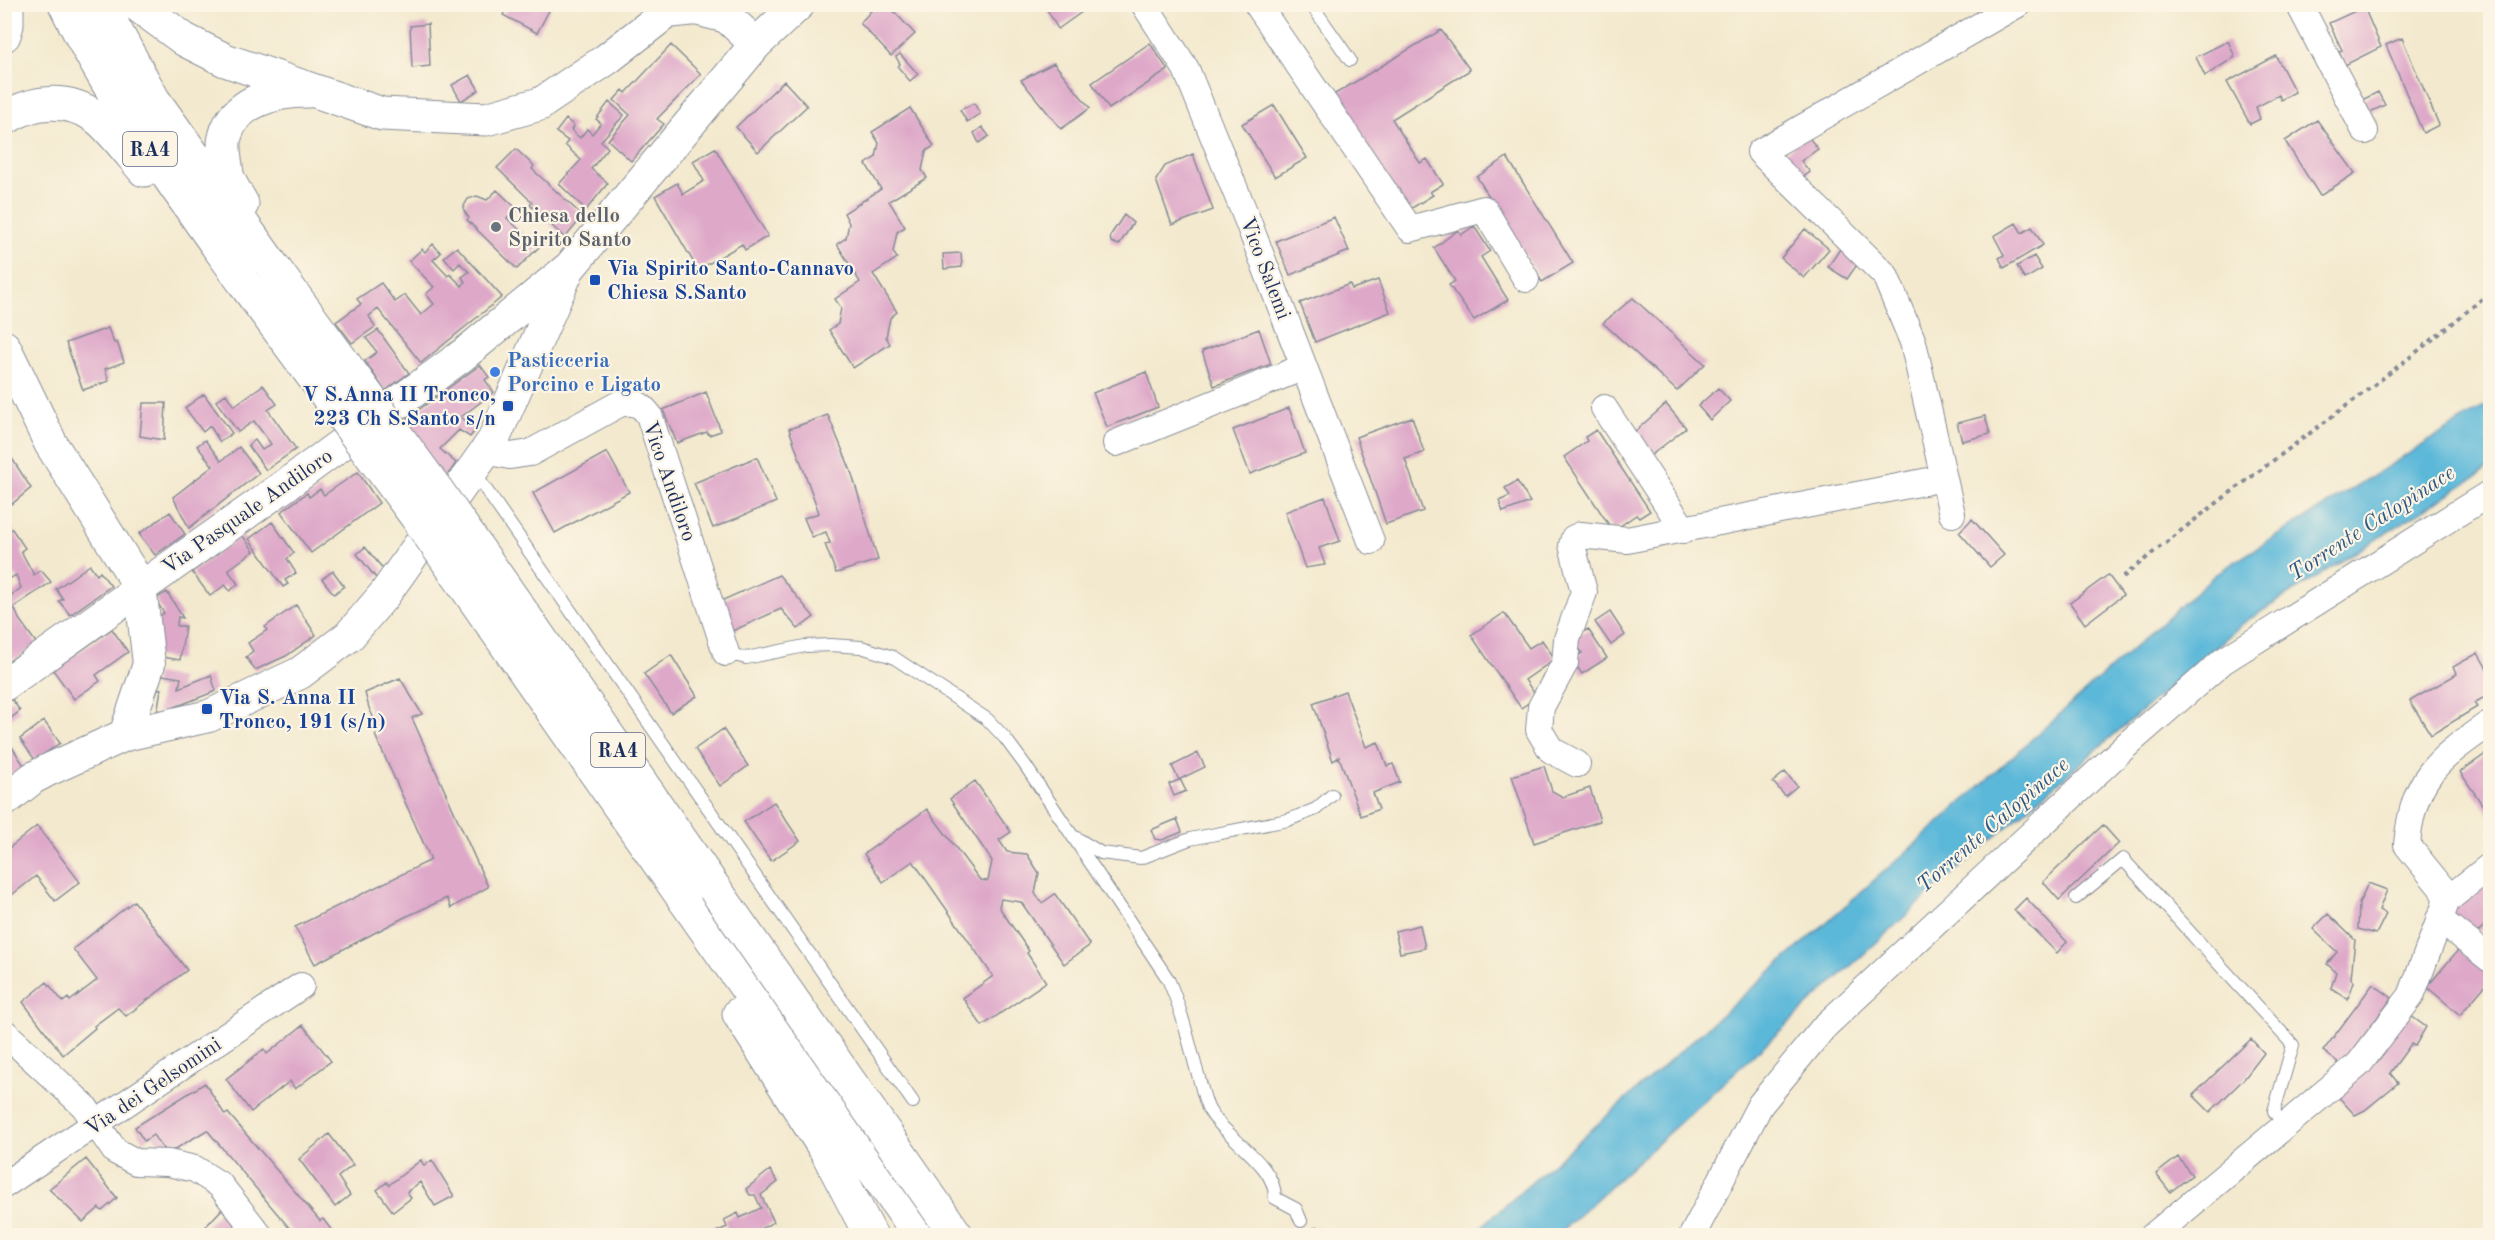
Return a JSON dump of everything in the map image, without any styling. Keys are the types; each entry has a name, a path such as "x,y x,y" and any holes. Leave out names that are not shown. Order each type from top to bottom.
{"highway":[{"path":"4,35 7,4"},
{"name":"RA4","path":"65,4 88,51 136,129 238,274 416,516 920,1236"},
{"name":"RA4","path":"101,4 153,99 436,489 957,1236"},
{"path":"136,4 185,40 225,60 382,114 486,119 540,105"},
{"path":"274,268 228,176 224,138 234,116 259,99 286,91 316,91"},
{"path":"4,119 15,112 43,103 71,105 97,118 142,168 174,209 238,274"},
{"path":"4,347 51,444 141,586"},
{"path":"684,899 718,981 827,1152 871,1236"}],"street":[{"name":"Via Pasquale Andiloro","path":"4,685 454,362 570,267 756,44 799,4"},
{"name":"Vico Salemi","path":"1144,4 1185,69 1245,214 1371,541"},
{"path":"1257,4 1410,229 1484,209 1526,279"},
{"path":"1952,514 1913,342 1885,275 1760,152 2018,4"},
{"path":"2300,4 2365,131"},
{"path":"540,105 608,59 667,12 696,9 727,17 756,44"},
{"path":"4,801 41,774 125,735 209,716 300,673 349,636 384,595 493,441 570,267"},
{"path":"1116,443 1304,367"},
{"name":"Vico Andiloro","path":"479,460 530,453 619,404 633,401 643,407 653,427 726,653"},
{"path":"1604,408 1684,530"},
{"path":"1577,764 1551,750 1539,730 1541,707 1565,663 1568,639 1584,592 1572,545 1574,538 1581,535 1628,540 1944,478"},
{"path":"1692,1236 1760,1105 1824,1027 2037,828 2223,661 2490,493"},
{"path":"125,735 149,664 141,586"},
{"path":"2153,1236 2359,1064 2411,996 2443,910 2441,886 2406,845 2409,815 2423,780 2448,753 2490,723"},
{"path":"2443,910 2490,866"},
{"path":"2443,910 2490,959"},
{"name":"Via dei Gelsomini","path":"4,1185 301,986"},
{"path":"4,1032 84,1106 107,1143 124,1157 136,1162 168,1163 195,1169 220,1185 260,1236"}],"lane":[{"path":"1311,4 1350,60"},
{"path":"479,460 914,1102"},
{"path":"726,653 746,658 805,646 861,647 893,657 987,719 1018,756 1168,980 1179,1003 1209,1109 1243,1149 1262,1166 1276,1186 1275,1198 1296,1209 1301,1221"},
{"path":"1071,835 1101,853 1141,858 1190,838 1288,820 1316,809 1332,795"},
{"path":"2076,898 2122,859 2293,1045 2274,1111 2284,1126"}],"path":[{"path":"2123,577 2189,523 2445,330 2490,292"}],"water":[{"name":"Torrente Calopinace","path":"2490,403 2490,468 2246,621 1937,887 1557,1235 1472,1235 1904,854 2217,573"}],"building":[{"path":"865,4 887,4 915,34 891,56 860,23 871,11"},
{"path":"1044,4 1093,4 1058,29"},
{"path":"508,5 552,5 537,33 503,15"},
{"path":"2364,7 2381,47 2345,65 2339,51 2342,50 2329,23"},
{"path":"428,24 430,66 412,68 410,26"},
{"path":"1441,30 1470,70 1392,119 1420,163 1427,159 1443,184 1430,192 1433,195 1407,211 1330,97"},
{"path":"2402,38 2439,125 2423,133 2386,45"},
{"path":"2228,41 2235,57 2205,76 2196,57"},
{"path":"1150,43 1168,70 1109,109 1092,83"},
{"path":"671,45 701,74 657,119 664,124 631,161 608,140 630,115 614,100 623,90 626,93"},
{"path":"900,54 918,74 910,81 898,67 900,64 896,57"},
{"path":"2276,56 2295,92 2281,100 2279,95 2256,107 2260,119 2250,124 2227,82"},
{"path":"1054,63 1090,108 1061,129 1021,80"},
{"path":"470,75 479,90 461,101 452,85"},
{"path":"784,81 807,106 758,152 736,127"},
{"path":"2378,92 2385,105 2364,115 2358,102"},
{"path":"609,102 624,115 601,141 608,148 591,169 608,183 586,210 559,184 581,160 565,145 568,141 556,132 566,119 574,126 571,130 580,138 587,129 592,134 601,123 596,119"},
{"path":"974,103 980,114 967,122 960,110"},
{"path":"1274,105 1307,158 1275,177 1242,124"},
{"path":"910,108 934,146 926,151 922,170 927,178 889,201 905,227 897,232 893,252 897,258 873,274 897,312 890,318 886,337 890,344 853,368 829,330 838,324 841,308 835,299 860,282 837,244 846,238 849,223 844,213 881,189 866,164 876,157 879,143 872,132"},
{"path":"2317,120 2355,173 2320,196 2285,141"},
{"path":"982,127 989,136 979,143 974,133"},
{"path":"1803,130 1818,149 1801,161 1810,172 1796,182 1778,158 1793,147"},
{"path":"715,148 768,236 745,250 742,244 698,270 655,196 677,183 683,194 704,181 693,161"},
{"path":"516,149 534,166 532,169 583,216 565,238 530,205 532,202 497,168"},
{"path":"1193,154 1213,210 1172,225 1156,180 1165,166"},
{"path":"1507,157 1573,263 1542,282 1477,177"},
{"name":"Chiesa dello Spirito Santo","path":"497,190 516,208 507,218 531,241 537,235 545,241 517,269 467,220 469,218 464,211 468,199 477,196 487,200"},
{"path":"1124,215 1133,223 1119,245 1111,242 1110,236"},
{"path":"1334,217 1349,251 1290,275 1276,241"},
{"path":"2016,223 2022,233 2032,227 2043,245 2004,268 1999,258 2004,255 1994,236"},
{"path":"1474,226 1490,251 1481,257 1508,300 1474,320 1449,285 1455,281 1434,248 1458,230 1461,235"},
{"path":"1805,229 1829,249 1804,278 1781,258"},
{"path":"433,244 441,253 433,260 448,276 450,274 462,286 465,282 462,277 469,272 460,263 454,269 444,257 457,247 502,297 421,363 378,309 369,316 375,327 352,343 336,322 361,304 357,299 381,283 395,302 405,295 421,315 434,304 426,294 434,287 409,261 422,249 425,252"},
{"path":"1840,249 1859,262 1847,279 1828,267"},
{"path":"961,253 962,267 944,269 943,254"},
{"path":"2034,256 2042,269 2025,279 2017,266"},
{"path":"1378,280 1390,312 1315,342 1300,303 1350,284 1352,289"},
{"path":"1633,298 1705,364 1677,391 1603,323"},
{"path":"108,328 114,343 117,342 124,362 105,369 109,381 83,390 66,343"},
{"path":"1259,329 1271,364 1214,386 1202,351"},
{"path":"378,330 409,373 385,391 365,361 377,352 366,338"},
{"path":"480,365 489,377 485,380 494,392 461,417 476,429 470,437 459,430 440,449 456,463 446,478 391,430"},
{"path":"1146,372 1158,407 1107,427 1093,393"},
{"path":"263,385 277,404 268,410 296,449 266,470 248,445 255,440 262,450 271,444 254,421 238,432 216,401 226,394 234,406"},
{"path":"1718,388 1730,401 1710,420 1698,406"},
{"path":"706,392 721,431 709,435 707,432 677,443 663,410"},
{"path":"204,394 232,433 220,442 210,426 203,432 185,408"},
{"path":"143,403 166,403 164,440 140,436"},
{"path":"1666,404 1686,428 1650,456 1633,433"},
{"path":"1289,408 1305,453 1250,474 1233,430"},
{"path":"828,415 851,471 878,560 836,573 825,544 830,543 826,532 812,537 804,518 819,513 789,429"},
{"path":"1985,416 1990,434 1962,441 1957,423"},
{"path":"1412,417 1424,452 1405,459 1423,511 1386,524 1356,437"},
{"path":"1596,430 1650,511 1639,518 1636,515 1613,531 1564,457 1587,441 1585,437"},
{"path":"205,440 221,461 239,447 259,473 189,528 173,497 213,466 197,446"},
{"path":"4,446 31,488 12,504 8,497 4,500"},
{"path":"607,452 629,492 555,533 533,493"},
{"path":"757,457 776,502 713,528 694,483"},
{"path":"358,472 379,503 311,553 281,512 307,493 309,497 320,489 324,495"},
{"path":"1517,481 1530,502 1503,512 1499,501 1510,496 1505,488"},
{"path":"1325,497 1340,541 1319,548 1325,565 1305,568 1285,512"},
{"path":"170,512 185,534 155,555 139,534"},
{"path":"1972,519 2004,555 1990,567 1959,532"},
{"path":"272,522 294,553 287,559 296,573 285,580 288,584 283,587 249,539"},
{"path":"12,529 25,548 21,551 34,575 41,570 51,582 14,607 19,619 37,644 16,660 15,657 4,665 4,584 10,596 21,588 16,575 4,582 7,562 4,562 4,531"},
{"path":"242,535 254,551 228,570 238,584 230,591 225,585 210,596 192,572"},
{"path":"365,547 384,570 376,578 357,554"},
{"path":"90,565 97,575 100,572 111,586 70,615 59,601 63,599 56,589"},
{"path":"333,571 344,586 334,594 322,579"},
{"path":"779,575 814,617 798,629 781,609 728,633 714,604"},
{"path":"2108,575 2123,595 2085,624 2070,603"},
{"path":"167,592 183,618 178,617 177,626 185,626 180,660 156,656 157,618 164,613 155,599"},
{"path":"296,605 316,635 286,656 255,670 246,657 253,651 248,643 267,630 265,627"},
{"path":"1610,612 1625,635 1611,645 1595,622"},
{"path":"1504,613 1529,648 1542,640 1555,659 1525,680 1537,697 1521,708 1471,635"},
{"path":"112,629 128,652 96,675 100,681 74,699 53,670"},
{"path":"1588,629 1607,658 1582,674 1572,659 1582,653 1573,638"},
{"path":"2478,653 2490,674 2490,694 2474,703 2477,707 2431,735 2410,701 2457,674 2453,667"},
{"path":"671,655 697,696 671,713 644,674"},
{"path":"156,674 181,678 179,688 211,675 216,691 157,714 161,689 154,688"},
{"path":"400,678 422,714 412,718 488,887 451,908 447,898 315,964 295,927 431,860 375,735 380,732 365,693"},
{"path":"1345,691 1366,747 1378,742 1387,766 1393,764 1400,782 1373,793 1379,809 1361,816 1339,757 1333,761 1313,703"},
{"path":"12,699 20,711 6,722 4,705"},
{"path":"44,721 60,743 35,760 20,739"},
{"path":"723,729 748,766 720,786 695,749"},
{"path":"12,747 25,767 4,779 4,752"},
{"path":"2490,751 2490,816 2460,772"},
{"path":"1198,753 1205,767 1180,779 1186,791 1174,796 1169,784 1179,780 1172,766"},
{"path":"1544,766 1552,791 1563,797 1590,788 1600,821 1534,843 1512,776"},
{"path":"1785,772 1797,786 1785,796 1773,782"},
{"path":"975,781 1011,832 999,840 1007,852 1027,854 1039,873 1035,893 1042,903 1055,894 1090,945 1064,964 1021,902 1001,899 999,907 1029,951 1027,953 1046,982 982,1026 963,998 993,976 913,861 883,882 864,854 927,809 980,880 988,881 992,861 950,799"},
{"path":"774,802 800,841 771,861 744,822"},
{"path":"1177,819 1182,832 1162,840 1155,839 1151,830"},
{"path":"2103,825 2119,843 2059,900 2043,882"},
{"path":"37,826 80,882 55,901 36,876 4,901 4,852"},
{"path":"2479,882 2490,893 2490,920 2474,936 2448,913"},
{"path":"2368,883 2387,890 2379,910 2386,914 2376,934 2358,929 2359,904"},
{"path":"2026,898 2067,942 2057,953 2014,910"},
{"path":"134,901 187,970 126,1016 118,1008 94,1026 95,1028 63,1055 23,1002 47,982 63,1002 68,998 70,1001 97,980 73,949"},
{"path":"2328,914 2355,940 2351,978 2354,982 2348,999 2331,988 2336,972 2327,964 2337,952 2313,929"},
{"path":"1420,925 1425,948 1400,953 1395,931"},
{"path":"2459,949 2490,974 2490,980 2460,1015 2427,987"},
{"path":"2373,984 2392,998 2342,1065 2323,1051"},
{"path":"2407,1013 2426,1027 2415,1046 2411,1044 2390,1073 2398,1083 2365,1110 2355,1115 2335,1093"},
{"path":"303,1025 331,1061 295,1089 290,1081 251,1112 226,1079 264,1049 267,1054"},
{"path":"2251,1039 2264,1053 2244,1079 2210,1112 2193,1095"},
{"path":"205,1083 225,1115 228,1113 320,1221 323,1219 336,1236 296,1236 207,1130 167,1154 153,1135 144,1141 135,1127"},
{"path":"329,1134 353,1165 338,1177 350,1195 335,1207 299,1159"},
{"path":"2178,1157 2192,1175 2170,1192 2156,1174"},
{"path":"86,1159 117,1198 102,1211 99,1208 83,1222 49,1189"},
{"path":"421,1160 424,1166 432,1160 454,1196 435,1206 420,1182 407,1192 411,1198 393,1212 377,1190 387,1182 389,1185"},
{"path":"770,1170 778,1182 761,1195 774,1222 746,1236 707,1236 727,1227 724,1220 738,1213 740,1218 761,1208 755,1195 750,1195 746,1189"},
{"path":"223,1208 246,1236 197,1236"},
{"path":"1317,1226 1324,1236 1303,1236"}],"place":[{"name":"Chiesa dello Spirito Santo","path":"496,227"},
{"name":"Via Spirito Santo-Cannavo Chiesa S.Santo","path":"595,280"},
{"name":"Pasticceria Porcino e Ligato","path":"495,372"},
{"name":"V S.Anna II Tronco, 223 Ch S.Santo s/n","path":"508,406"},
{"name":"Via S. Anna II Tronco, 191 (s/n)","path":"207,709"}]}
